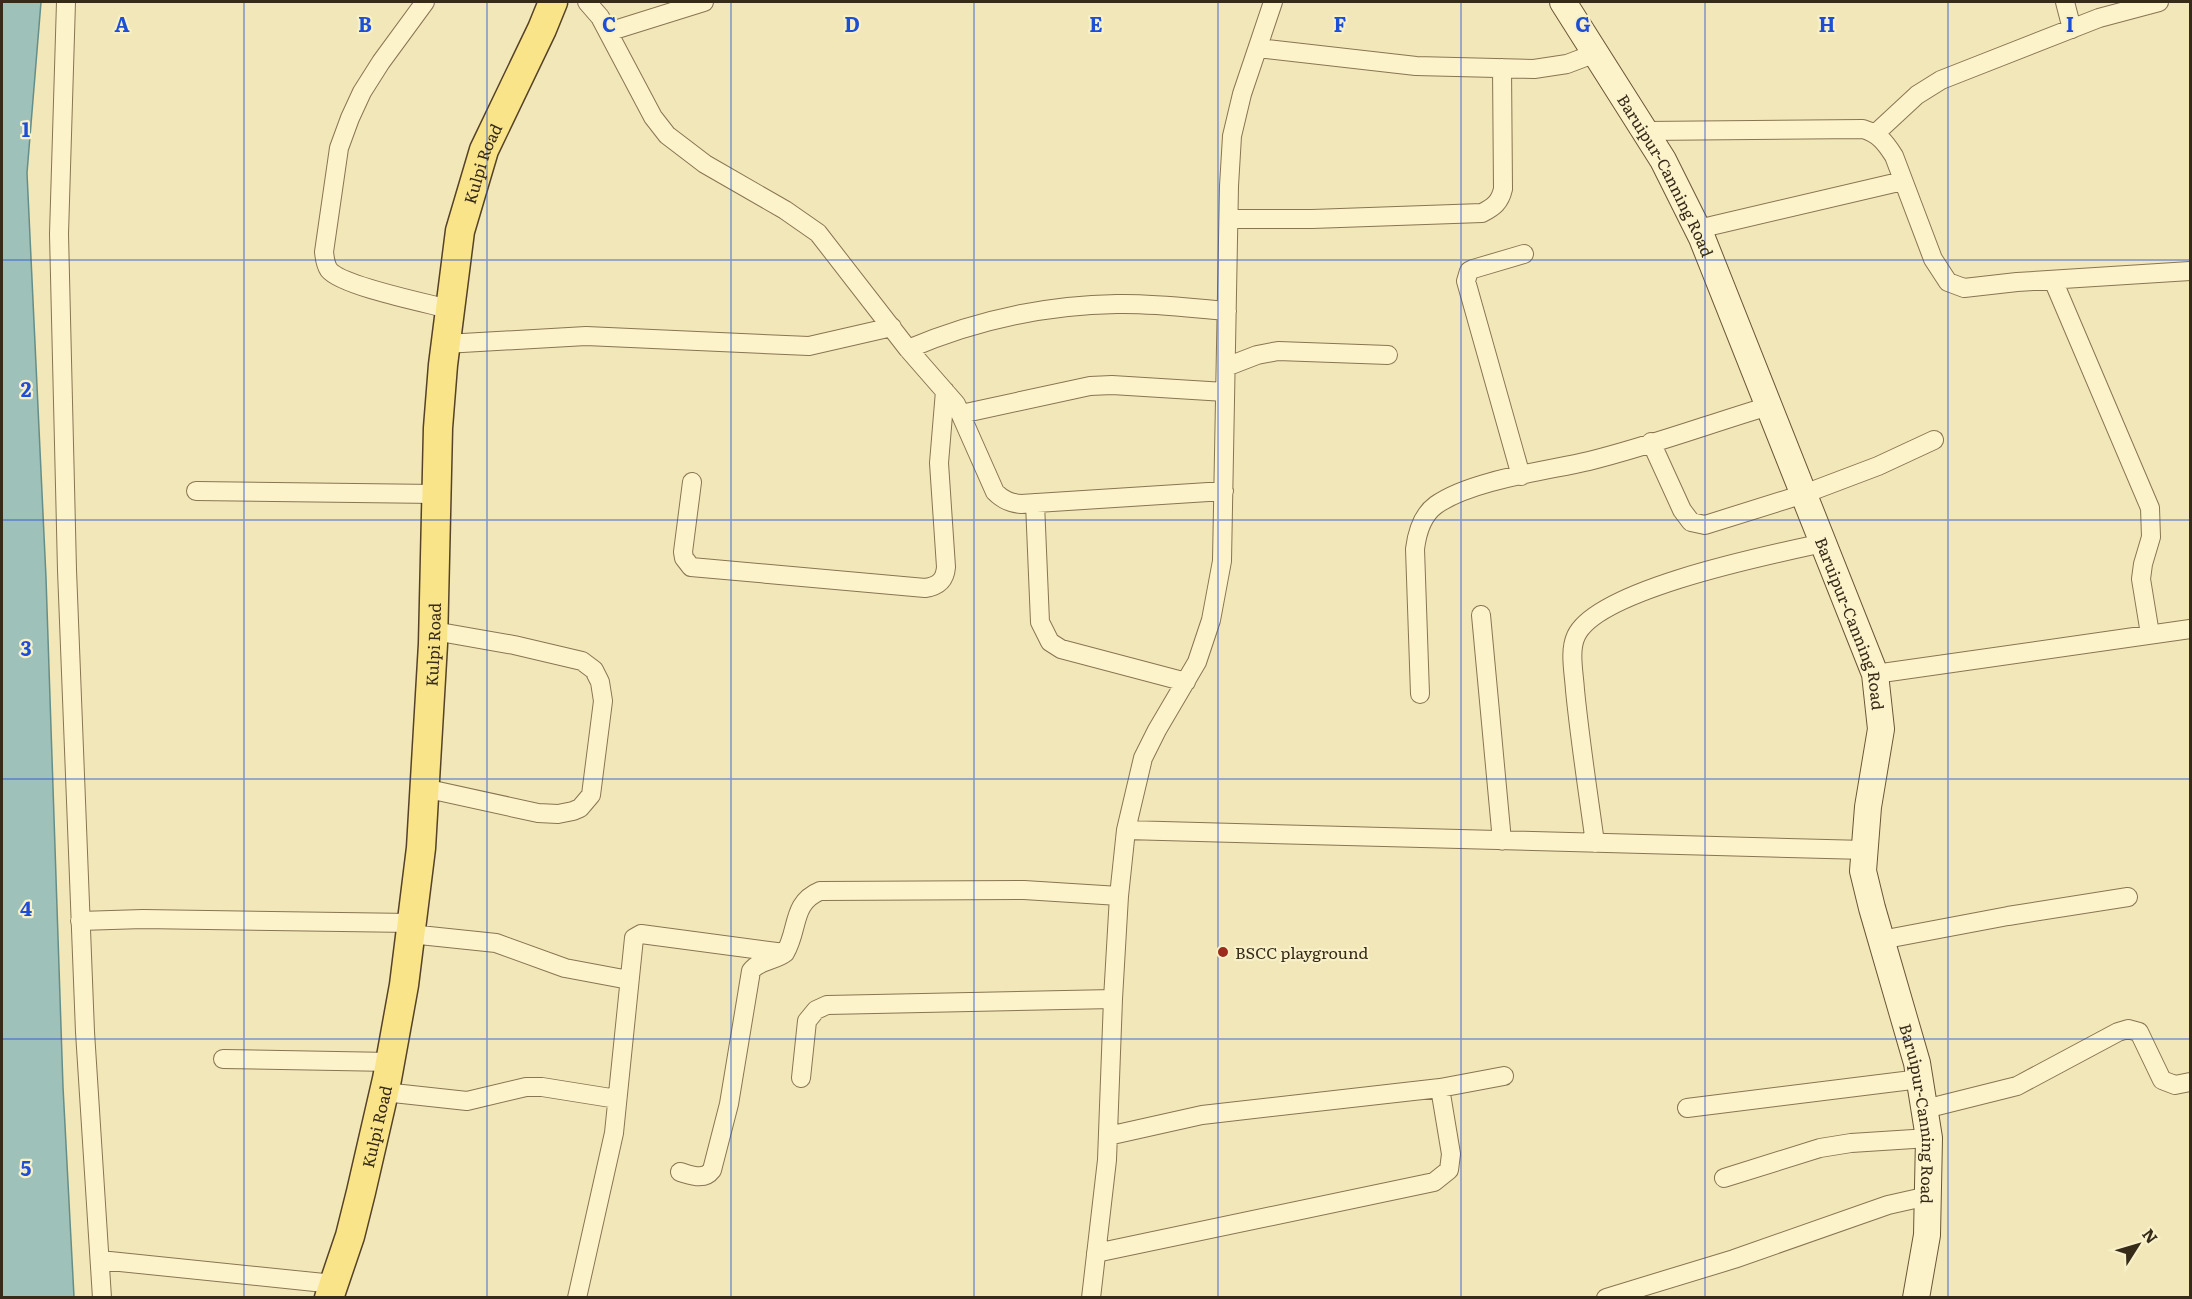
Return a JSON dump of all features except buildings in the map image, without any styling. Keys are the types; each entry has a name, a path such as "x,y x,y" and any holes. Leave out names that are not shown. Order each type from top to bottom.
{"main road":[{"name":"Kulpi Road","path":"332,1291 350,1236 391,1062 404,985 421,848 434,632 438,428 445,344 460,231 484,150 553,2"},
{"name":"Baruipur-Canning Road","path":"1563,2 1663,160 1698,229 1875,674 1881,729 1868,807 1863,871 1920,1079 1929,1138 1927,1235 1916,1298"}],"street":[{"path":"66,2 59,234 67,570 80,921 102,1298"},
{"path":"425,2 381,62 362,92 350,118 339,148 324,252 325,262 330,272 346,280 449,309"},
{"path":"587,2 600,17 653,117 667,135 705,164 785,210 818,233 961,414 995,492 1000,497 1013,503 1035,503 1224,491"},
{"path":"608,32 704,2"},
{"path":"1091,1298 1108,1136 1119,896 1126,830 1143,758 1197,662 1211,620 1219,582 1224,491 1232,136 1242,94 1274,2"},
{"path":"2065,2 2072,28"},
{"path":"1876,133 1917,95 1941,80 2072,28 2115,13 2159,2"},
{"path":"1258,48 1416,66 1502,68 1549,68 1596,53"},
{"path":"1229,219 1312,219 1482,213 1493,207 1501,200 1503,189 1502,68"},
{"path":"1645,132 1863,129 1876,133 1894,156 1933,259 1948,282 1964,288 2190,271"},
{"path":"1698,229 1903,181"},
{"path":"1521,476 1466,281 1469,271 1473,268 1524,254"},
{"path":"2053,280 2150,508 2151,537 2141,579 2150,634"},
{"path":"908,349 937,337 1023,313 1118,304 1227,311"},
{"path":"445,344 586,336 809,346 892,327"},
{"path":"1226,367 1257,355 1278,351 1388,355"},
{"path":"961,414 1090,386 1112,385 1225,392"},
{"path":"692,482 683,552 684,558 691,567 934,587 945,576 946,567 939,463 945,391"},
{"path":"1420,694 1415,549 1416,539 1426,514 1436,505 1472,488 1592,460 1769,406"},
{"path":"1651,442 1682,510 1691,522 1706,525 1804,494 1878,466 1934,440"},
{"path":"196,491 436,494"},
{"path":"1035,503 1040,622 1050,642 1061,649 1186,682"},
{"path":"1595,843 1579,734 1574,674 1573,647 1583,624 1599,611 1621,600 1702,572 1823,543"},
{"path":"1481,615 1502,841"},
{"path":"1875,674 2190,629"},
{"path":"424,788 538,813 573,812 580,808 591,795 603,701 600,682 594,670 582,661 514,645 434,632"},
{"path":"1126,830 1865,850"},
{"path":"680,1172 700,1177 709,1174 712,1170 729,1104 751,971 755,966 774,960 785,953 800,910 808,897 820,891 1024,890 1119,896"},
{"path":"1881,940 2008,916 2128,897"},
{"path":"80,921 143,919 410,929 496,943 565,968 629,980"},
{"path":"577,1298 614,1133 633,940 638,934 785,953"},
{"path":"801,1078 807,1021 816,1010 826,1005 1113,999"},
{"path":"1925,1109 2017,1086 2118,1032 2128,1029 2139,1032 2162,1080 2175,1085 2190,1082"},
{"path":"223,1059 391,1062"},
{"path":"1108,1136 1202,1115 1440,1088 1504,1076"},
{"path":"1687,1108 1920,1079"},
{"path":"384,1092 467,1101 526,1088 542,1087 617,1099"},
{"path":"1096,1253 1434,1182 1449,1170 1451,1154 1440,1088"},
{"path":"1724,1179 1829,1146 1929,1138"},
{"path":"1606,1298 1734,1259 1888,1205 1928,1196"},
{"path":"100,1260 332,1291"}],"water":[{"path":"2,2 41,2 27,173 46,578 63,1087 74,1297 2,1297"}],"place":[{"name":"BSCC playground","path":"1223,952"}]}
